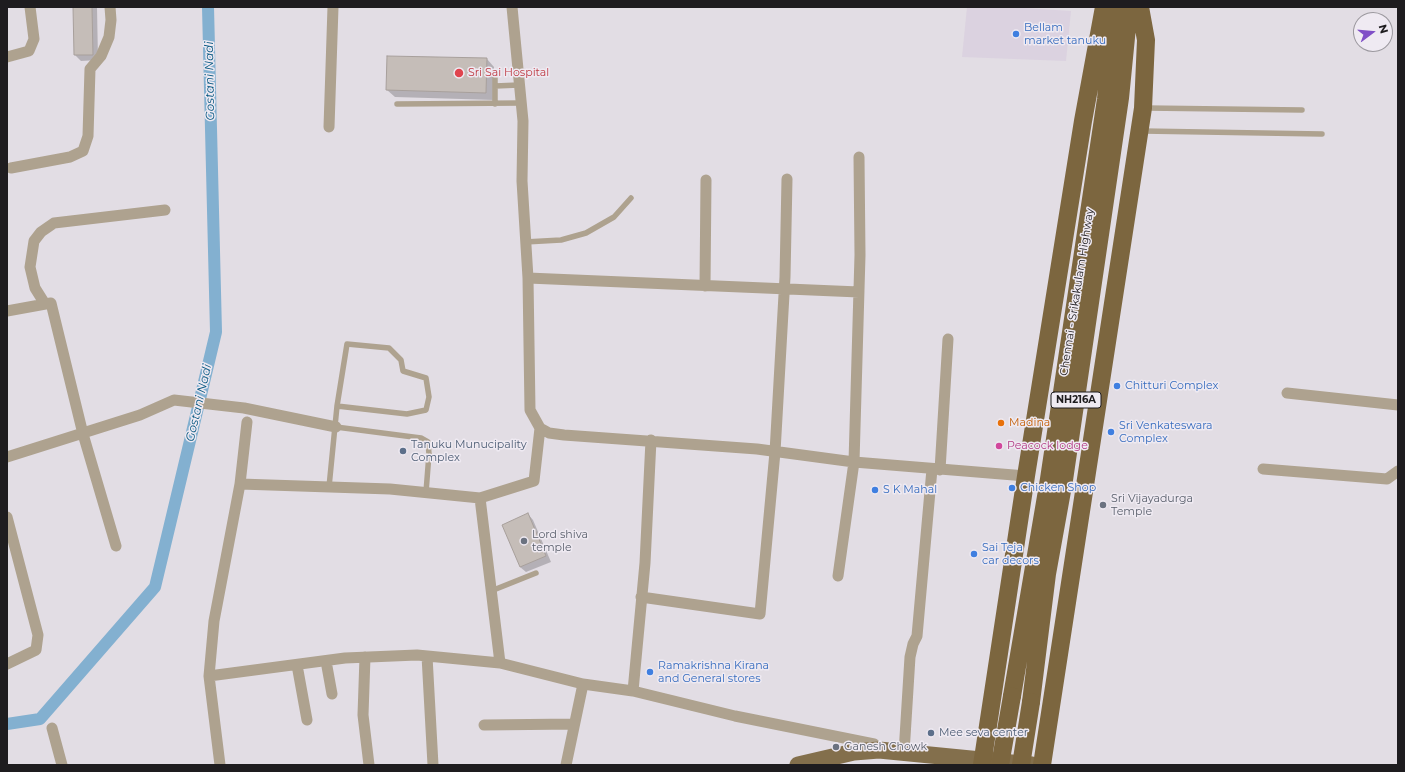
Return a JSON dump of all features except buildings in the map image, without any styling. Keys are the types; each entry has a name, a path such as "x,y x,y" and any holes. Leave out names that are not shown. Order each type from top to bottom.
{"highway":[{"path":"982,762 1083,121 1104,7"},
{"name":"Chennai - Srikakulam Highway","path":"1000,765 1049,479 1106,99 1116,7"},
{"name":"NH216A","path":"1021,765 1031,702 1047,574 1064,480 1119,106 1129,7"},
{"path":"1042,765 1143,108 1146,40 1140,7"}],"main road":[{"path":"799,765 854,752 879,750 982,762 1032,765"}],"street":[{"path":"7,57 30,51 34,39 30,7"},
{"path":"11,168 70,157 82,152 88,136 90,69 101,56 109,37 111,20 110,7"},
{"path":"329,127 333,7"},
{"path":"512,7 523,122 522,181 528,278 530,410 540,428 549,433 564,435 651,440 936,470 1026,476"},
{"path":"838,576 854,462 860,255 859,157"},
{"path":"641,598 760,614 775,452 784,289 787,178"},
{"path":"705,286 706,180"},
{"path":"45,304 34,288 30,267 34,241 41,232 54,223 165,210"},
{"path":"528,278 859,292"},
{"path":"7,311 51,303 83,434 116,546"},
{"path":"904,752 910,657 913,644 918,636 936,470 948,339"},
{"path":"1287,393 1398,405"},
{"path":"7,457 140,415 174,400 244,408 336,427"},
{"path":"220,765 209,676 214,621 240,484 247,422"},
{"path":"240,484 390,489 480,498 534,481 540,428"},
{"path":"633,691 645,563 651,440"},
{"path":"1264,469 1387,479 1398,471"},
{"path":"480,498 500,663"},
{"path":"7,517 38,635 36,650 7,664"},
{"path":"209,676 365,657 418,655 500,663 584,684 633,691 734,716 874,744 879,750"},
{"path":"427,656 433,765"},
{"path":"365,657 363,715 369,765"},
{"path":"326,661 332,694"},
{"path":"297,665 307,720"},
{"path":"566,765 584,684"},
{"path":"484,725 574,724"},
{"path":"52,728 62,765"}],"lane":[{"path":"495,74 495,104"},
{"path":"495,86 519,85"},
{"path":"397,104 521,103"},
{"path":"1143,108 1302,110"},
{"path":"1140,131 1322,134"},
{"path":"525,242 561,240 586,233 614,217 631,198"},
{"path":"329,487 337,406 347,344 389,348 401,360 403,371 426,378 429,397 426,410 407,414 337,406"},
{"path":"336,427 421,438 428,442 429,454 426,492"},
{"path":"491,591 536,572"}],"shaded area":[{"name":"Bellam market tanuku","path":"967,7 1009,7 1071,11 1066,61 962,57"}],"waterway":[{"name":"Gostani Nadi","path":"7,724 40,719 155,587 216,332 208,7"}],"place":[{"name":"Bellam market tanuku","path":"1016,34"},
{"name":"Sri Sai Hospital","path":"459,73"},
{"name":"Chitturi Complex","path":"1117,386"},
{"name":"Madina","path":"1001,423"},
{"name":"Sri Venkateswara Complex","path":"1111,432"},
{"name":"Peacock lodge","path":"999,446"},
{"name":"Tanuku Munucipality Complex","path":"403,451"},
{"name":"Chicken Shop","path":"1012,488"},
{"name":"S K Mahal","path":"875,490"},
{"name":"Sri Vijayadurga Temple","path":"1103,505"},
{"name":"Lord shiva temple","path":"524,541"},
{"name":"Sai Teja car decors","path":"974,554"},
{"name":"Ramakrishna Kirana and General stores","path":"650,672"},
{"name":"Mee seva center","path":"931,733"},
{"name":"Ganesh Chowk","path":"836,747"}]}
